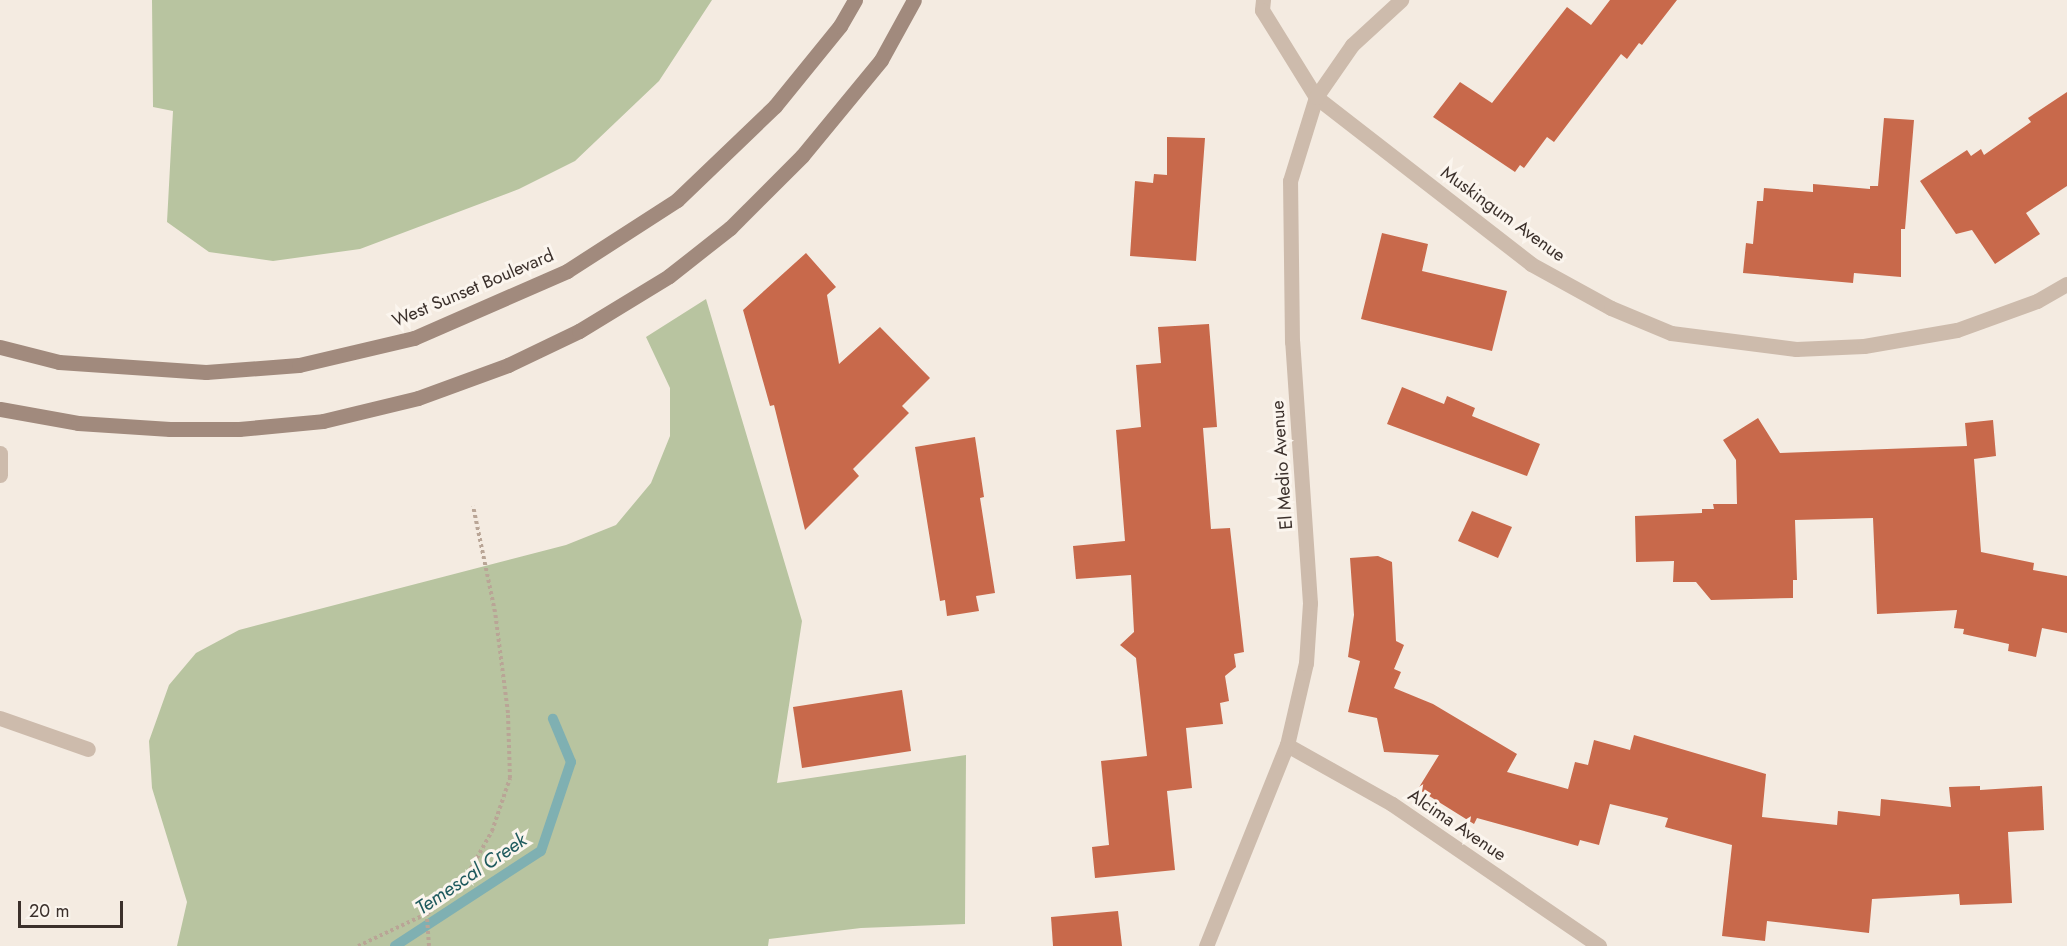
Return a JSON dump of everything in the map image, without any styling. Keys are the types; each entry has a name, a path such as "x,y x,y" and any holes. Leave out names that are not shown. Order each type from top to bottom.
{"main road":[{"name":"West Sunset Boulevard","path":"0,347 59,362 206,372 299,365 414,338 567,272 677,200 775,106 840,26 855,0"},
{"path":"0,409 78,423 239,429 323,421 417,398 508,365 579,331 659,282 730,228 802,156 881,60 914,0"}],"street":[{"path":"1263,0 1262,10 1316,97"},
{"name":"El Medio Avenue","path":"1206,946 1287,745 1306,663 1310,603 1292,342 1290,181 1316,97 1352,45 1401,0"},
{"name":"Muskingum Avenue","path":"1316,97 1531,264 1611,308 1671,333 1796,349 1864,346 1957,330 2037,301 2067,284"},
{"path":"0,453 0,475"},
{"path":"0,718 88,749"},
{"name":"Alcima Avenue","path":"1287,745 1392,804 1599,946"}],"path":[{"path":"358,946 427,914 465,879 492,831 510,778 508,713 495,612 473,506"},
{"path":"427,914 429,946"}],"green space":[{"path":"152,0 712,0 659,81 575,161 519,189 360,249 273,261 209,252 167,222 173,111 153,107"},
{"path":"706,299 802,621 777,783 966,755 965,924 861,928 769,939 768,946 177,946 187,902 152,788 149,741 169,685 196,653 239,630 566,545 616,525 651,483 670,436 670,388 646,337"}],"building":[{"path":"1610,0 1677,0 1642,45 1639,43 1627,59 1621,54 1554,142 1547,137 1524,168 1520,165 1515,172 1433,117 1460,82 1492,103 1567,7 1591,25"},
{"path":"2067,92 2067,186 2026,213 2040,234 1995,264 1972,230 1956,234 1920,181 1967,150 1971,156 1981,149 1984,155 2031,122 2028,118"},
{"path":"1884,118 1914,120 1905,229 1901,229 1901,277 1854,273 1853,283 1743,273 1746,243 1753,244 1757,201 1763,201 1764,188 1813,192 1813,184 1870,189 1870,186 1878,186"},
{"path":"1167,137 1205,138 1196,261 1130,256 1135,181 1153,183 1154,174 1167,175"},
{"path":"1382,233 1428,244 1422,271 1507,291 1492,351 1361,319"},
{"path":"806,253 836,287 827,295 839,364 880,327 930,378 902,406 909,413 853,469 859,476 805,530 774,405 770,406 743,310"},
{"path":"1209,324 1217,427 1203,428 1211,529 1230,528 1244,652 1234,654 1236,667 1225,676 1229,701 1220,703 1223,724 1186,728 1192,788 1167,791 1175,870 1095,878 1092,847 1109,845 1101,761 1147,756 1136,658 1120,645 1134,632 1131,575 1076,579 1073,546 1125,541 1116,430 1141,427 1136,365 1161,363 1158,327"},
{"path":"1402,387 1444,404 1447,396 1475,408 1472,416 1540,444 1527,476 1387,424"},
{"path":"1758,418 1780,453 1967,446 1965,423 1993,420 1996,456 1974,459 1981,552 2034,563 2033,570 2067,576 2067,633 2042,628 2036,657 2008,651 2009,644 1963,634 1964,629 1954,628 1957,610 1877,614 1873,518 1795,520 1797,580 1793,580 1793,598 1711,600 1696,582 1673,582 1674,561 1636,562 1635,516 1702,513 1702,509 1714,509 1713,504 1737,504 1736,460 1723,440"},
{"path":"975,437 984,497 980,498 995,593 976,596 979,611 947,616 945,600 940,601 915,447"},
{"path":"1472,511 1512,527 1498,558 1458,541"},
{"path":"1378,556 1392,562 1396,641 1404,645 1394,669 1401,672 1394,688 1433,704 1517,754 1507,772 1568,789 1575,762 1588,765 1594,740 1630,750 1634,735 1766,774 1762,817 1837,825 1838,811 1880,816 1881,799 1951,807 1949,787 1980,786 1980,790 2042,786 2044,830 2008,832 2012,903 1960,905 1959,894 1872,899 1869,933 1767,921 1765,941 1722,936 1732,845 1665,827 1668,818 1610,804 1599,845 1580,840 1578,846 1477,818 1474,824 1418,789 1439,755 1384,752 1377,718 1348,712 1360,661 1348,657 1354,615 1350,558"},
{"path":"902,690 911,751 802,768 793,707"},
{"path":"1118,911 1122,946 1053,946 1051,917"}],"waterway":[{"name":"Temescal Creek","path":"395,946 541,851 571,762 553,719"}]}
